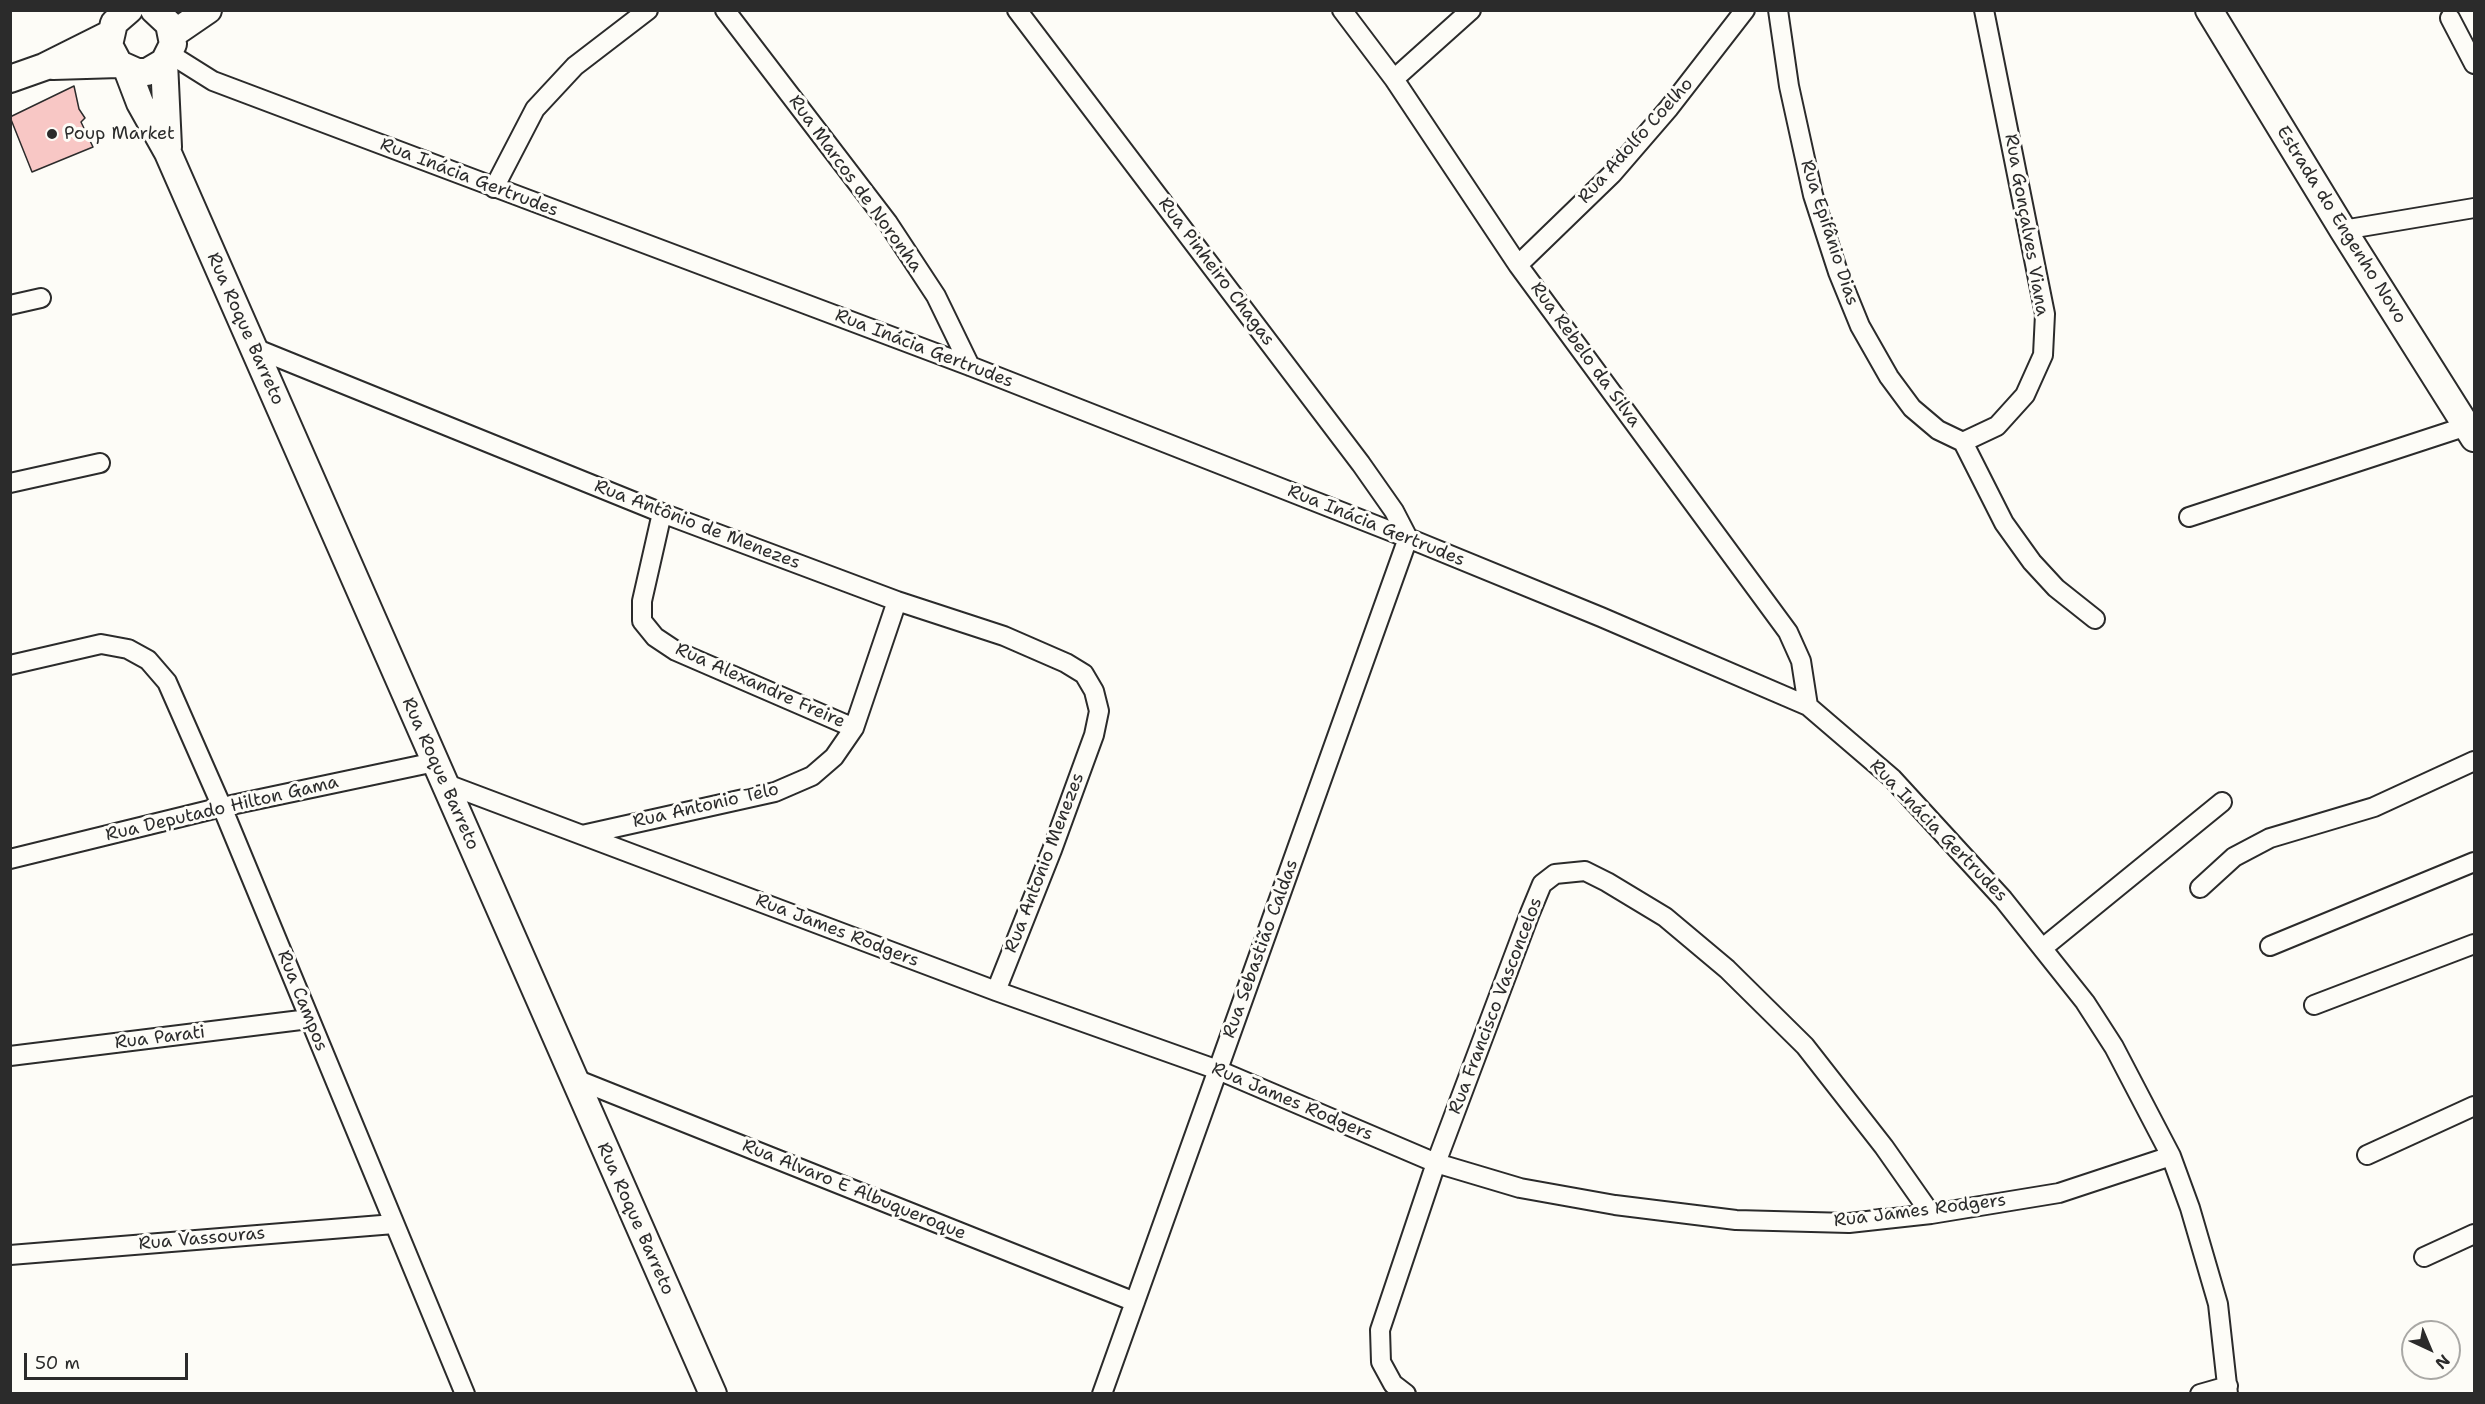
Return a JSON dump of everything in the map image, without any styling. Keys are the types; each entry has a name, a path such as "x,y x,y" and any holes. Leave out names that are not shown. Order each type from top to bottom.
{"street":[{"path":"154,10 169,24 169,50"},
{"path":"44,67 123,66 147,72 208,10"},
{"path":"494,188 535,109 575,66 648,10"},
{"name":"Rua Marcos de Noronha","path":"725,10 888,223 936,296 970,366"},
{"name":"Rua Pinheiro Chagas","path":"1017,10 1361,464 1394,511 1408,538"},
{"name":"Rua Rebelo da Silva","path":"1342,10 1394,79 1518,265 1788,632 1801,661 1808,706"},
{"path":"1394,79 1471,10"},
{"name":"Rua Adolfo Coelho","path":"1518,265 1612,174 1669,108 1745,10"},
{"name":"Rua Epifânio Dias","path":"1778,10 1789,86 1814,195 1838,272 1860,326 1889,377 1912,408 1938,430 1963,442"},
{"name":"Rua Gonçalves Viana","path":"1963,442 1997,426 2025,395 2043,355 2045,314 1983,10"},
{"name":"Estrada do Engenho Novo","path":"2209,10 2343,230 2471,432"},
{"path":"10,79 44,67 119,18"},
{"name":"Rua Roque Barreto","path":"119,18 112,55 123,66 140,103 168,153 713,1394"},
{"path":"2450,18 2475,64"},
{"name":"Rua Roque Barreto","path":"168,153 169,50"},
{"name":"Rua Inácia Gertrudes","path":"169,50 213,81 970,366 1601,616 1808,706 1892,778 2044,947 2085,1002 2114,1047 2171,1156 2190,1208 2218,1304 2228,1390"},
{"path":"2343,230 2475,208"},
{"path":"10,305 41,298"},
{"name":"Rua Antônio de Menezes","path":"252,347 662,513 897,601 1004,636 1066,663 1084,674 1094,691 1099,711 1094,735"},
{"path":"2189,517 2471,432"},
{"path":"1963,442 2004,523 2032,562 2056,588 2095,619"},
{"path":"10,483 100,463"},
{"name":"Rua Alexandre Freire","path":"662,513 642,601 642,621 655,637 676,651 854,728"},
{"name":"Rua Sebastião Caldas","path":"1102,1394 1408,538"},
{"name":"Rua Antonio Telo","path":"582,836 775,792 812,776 834,757 854,728 897,601"},
{"name":"Rua Campos","path":"10,665 101,644 128,649 138,654 148,660 167,682 222,807 465,1394"},
{"name":"Rua Antonio Menezes","path":"996,991 1052,850 1094,735"},
{"path":"2200,888 2234,857 2270,838 2374,807 2475,761"},
{"name":"Rua Deputado Hilton Gama","path":"10,859 222,807 439,772"},
{"name":"Rua James Rodgers","path":"439,772 582,836 996,991 1218,1070 1436,1162 1520,1188 1616,1205 1737,1220 1849,1222 1931,1214 2059,1193 2171,1156"},
{"path":"2044,947 2222,801"},
{"path":"2270,946 2475,862"},
{"name":"Rua Francisco Vasconcelos","path":"1406,1394 1393,1384 1382,1362 1380,1330 1436,1162 1542,884 1555,874 1585,871 1665,917 1727,969 1797,1038 1884,1147 1931,1214"},
{"path":"2314,1005 2475,944"},
{"name":"Rua Parati","path":"10,1056 309,1019"},
{"name":"Rua Alvaro E Albuqueroque","path":"573,1078 1135,1302"},
{"path":"2367,1155 2475,1106"},
{"name":"Rua Vassouras","path":"10,1255 394,1224"},
{"path":"2424,1257 2475,1233"},
{"path":"2200,1394 2228,1390"}],"building":[{"name":"Poup Market","path":"74,86 79,109 85,118 81,122 93,147 32,172 10,117"}],"place":[{"name":"Poup Market","path":"52,134"}]}
